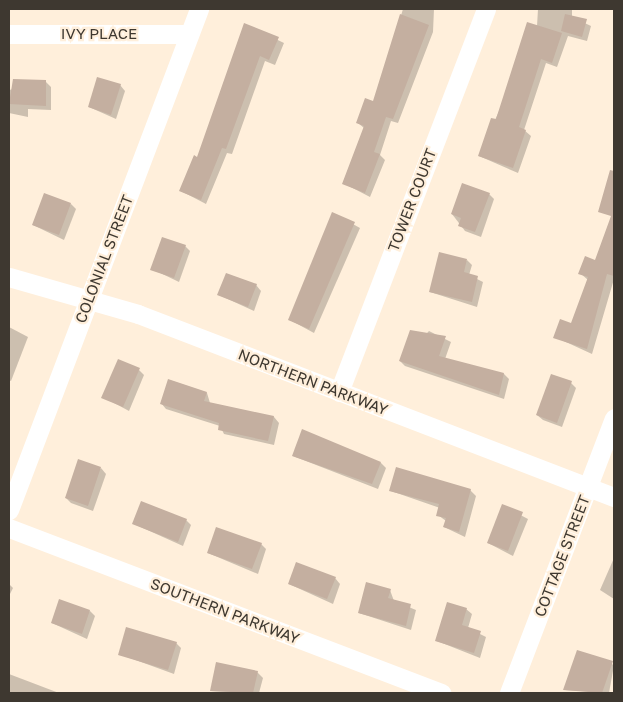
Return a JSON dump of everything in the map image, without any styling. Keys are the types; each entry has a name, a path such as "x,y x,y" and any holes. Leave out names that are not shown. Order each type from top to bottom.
{"street":[{"name":"COLONIAL STREET","path":"9,510 199,9"},
{"name":"TOWER COURT","path":"339,392 486,9"},
{"name":"IVY PLACE","path":"9,34 189,34"},
{"name":"NORTHERN PARKWAY","path":"9,277 138,314 614,497"},
{"name":"COTTAGE STREET","path":"509,693 614,418"},
{"name":"SOUTHERN PARKWAY","path":"9,528 442,693"}],"building":[{"path":"400,14 429,25 393,119 386,117 374,152 380,154 365,193 342,184 364,126 356,123 365,98 373,101"},
{"path":"565,14 587,19 582,37 561,31"},
{"path":"527,22 562,33 552,63 541,59 519,127 526,130 513,168 478,156 491,118 496,119"},
{"path":"244,23 279,37 269,60 260,56 226,149 222,148 201,200 179,191 194,155 197,157"},
{"path":"97,77 121,84 111,115 88,107"},
{"path":"13,79 46,80 46,106 9,104"},
{"path":"610,170 614,171 614,276 607,274 587,349 553,338 560,319 571,323 588,277 578,274 585,256 595,260 611,216 598,212"},
{"path":"462,183 490,193 475,232 458,226 461,218 451,214"},
{"path":"44,193 71,203 59,235 32,225"},
{"path":"332,212 355,222 309,329 288,320"},
{"path":"162,237 186,245 174,278 150,270"},
{"path":"439,252 467,259 464,272 478,276 472,302 429,292"},
{"path":"226,273 257,284 248,307 217,295"},
{"path":"410,330 446,336 439,356 504,373 499,395 399,361"},
{"path":"118,359 140,368 123,407 101,398"},
{"path":"551,374 572,381 557,423 536,415"},
{"path":"168,379 207,392 204,401 274,416 268,441 218,430 219,423 160,404"},
{"path":"302,429 381,462 372,484 292,456"},
{"path":"78,459 101,467 88,506 65,498"},
{"path":"396,467 471,489 459,532 443,527 446,518 436,516 439,504 389,491"},
{"path":"141,501 187,519 178,542 132,524"},
{"path":"502,504 523,512 508,551 487,543"},
{"path":"216,527 262,543 252,569 207,553"},
{"path":"296,562 336,577 327,599 288,584"},
{"path":"366,582 391,589 388,598 411,604 406,626 358,613"},
{"path":"59,599 90,610 82,634 51,623"},
{"path":"447,602 467,608 462,625 481,631 474,653 435,641"},
{"path":"126,627 177,642 168,670 118,655"},
{"path":"577,650 613,661 602,693 563,690"},
{"path":"216,662 258,671 253,693 210,691"}]}
